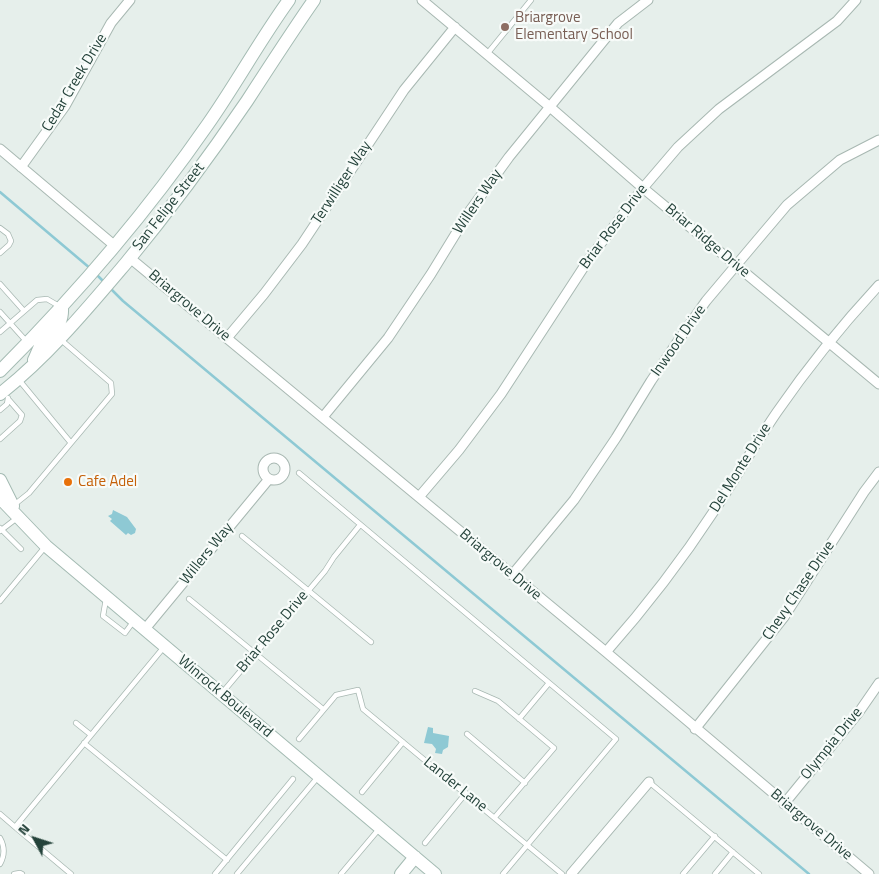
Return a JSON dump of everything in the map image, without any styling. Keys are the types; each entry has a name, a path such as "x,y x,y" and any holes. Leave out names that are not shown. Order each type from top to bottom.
{"main road":[{"name":"San Felipe Street","path":"0,370 62,308 178,166 289,0"},
{"name":"San Felipe Street","path":"4,395 100,296 130,258 205,161 314,0"},
{"path":"229,91 246,102"},
{"path":"30,369 43,341 60,324 62,308"},
{"name":"Winrock Boulevard","path":"0,480 15,512"},
{"name":"Winrock Boulevard","path":"0,498 46,546 435,874"},
{"path":"401,874 415,858"}],"street":[{"name":"Cedar Creek Drive","path":"21,167 65,106 111,23 130,0"},
{"name":"Briar Ridge Drive","path":"422,0 643,188 879,384"},
{"name":"Willers Way","path":"323,417 388,338 431,274 469,212 509,156 618,24 648,0"},
{"name":"Briar Rose Drive","path":"419,497 459,450 500,394 580,272 643,188 678,147 719,109 837,21 856,0"},
{"name":"Terwilliger Way","path":"227,338 302,244 404,90 455,27"},
{"name":"Inwood Drive","path":"512,575 574,500 616,438 651,381 706,301 787,205 840,160 879,140"},
{"path":"0,149 111,250"},
{"name":"Briargrove Drive","path":"130,258 606,652 869,874"},
{"name":"Del Monte Drive","path":"606,652 678,564 777,412 829,343 879,285"},
{"name":"Chevy Chase Drive","path":"696,729 784,617 864,492 879,472"},
{"name":"Willers Way","path":"145,629 269,479"},
{"name":"Olympia Drive","path":"784,804 859,712 879,683"},
{"path":"571,874 649,782"}],"lane":[{"path":"487,54 532,0"},
{"path":"0,253 11,241 1,230"},
{"path":"0,284 24,312"},
{"path":"0,332 37,300 42,298 62,308"},
{"path":"0,312 28,343"},
{"path":"21,549 0,530 112,394 111,383 60,339"},
{"path":"18,379 71,443"},
{"path":"0,410 7,404 4,395"},
{"path":"0,439 20,421 22,415 4,395"},
{"path":"299,473 616,739 503,874"},
{"name":"Briar Rose Drive","path":"221,694 325,571 360,525"},
{"path":"242,536 371,642"},
{"path":"0,601 46,546"},
{"path":"189,599 323,709 299,739"},
{"path":"16,827 165,646"},
{"path":"519,719 549,683"},
{"name":"Lander Lane","path":"323,709 336,695 358,690 363,709 562,874"},
{"path":"475,691 498,701 554,748 495,817"},
{"path":"76,723 91,735"},
{"path":"467,734 525,783"},
{"path":"362,792 403,742"},
{"path":"84,743 227,860"},
{"path":"238,874 318,777"},
{"path":"215,874 293,779"},
{"path":"649,782 760,874"},
{"path":"425,843 466,793"},
{"path":"0,814 71,874"},
{"path":"341,874 380,828"},
{"path":"683,874 715,836"},
{"path":"0,838 3,844 4,857 0,864"},
{"path":"715,874 734,852"},
{"path":"14,874 22,874"}],"water":[{"path":"113,510 127,517 136,529 135,533 131,535 128,533 126,535 110,521 112,519 108,516 112,514"},
{"path":"428,727 433,728 433,733 449,736 448,747 443,750 442,754 435,753 436,749 432,744 424,743"}],"waterway":[{"path":"0,192 91,269"},
{"path":"97,275 105,283"},
{"path":"111,289 809,874"}],"place":[{"name":"Briargrove Elementary School","path":"505,27"},
{"name":"Cafe Adel","path":"68,482"}]}
